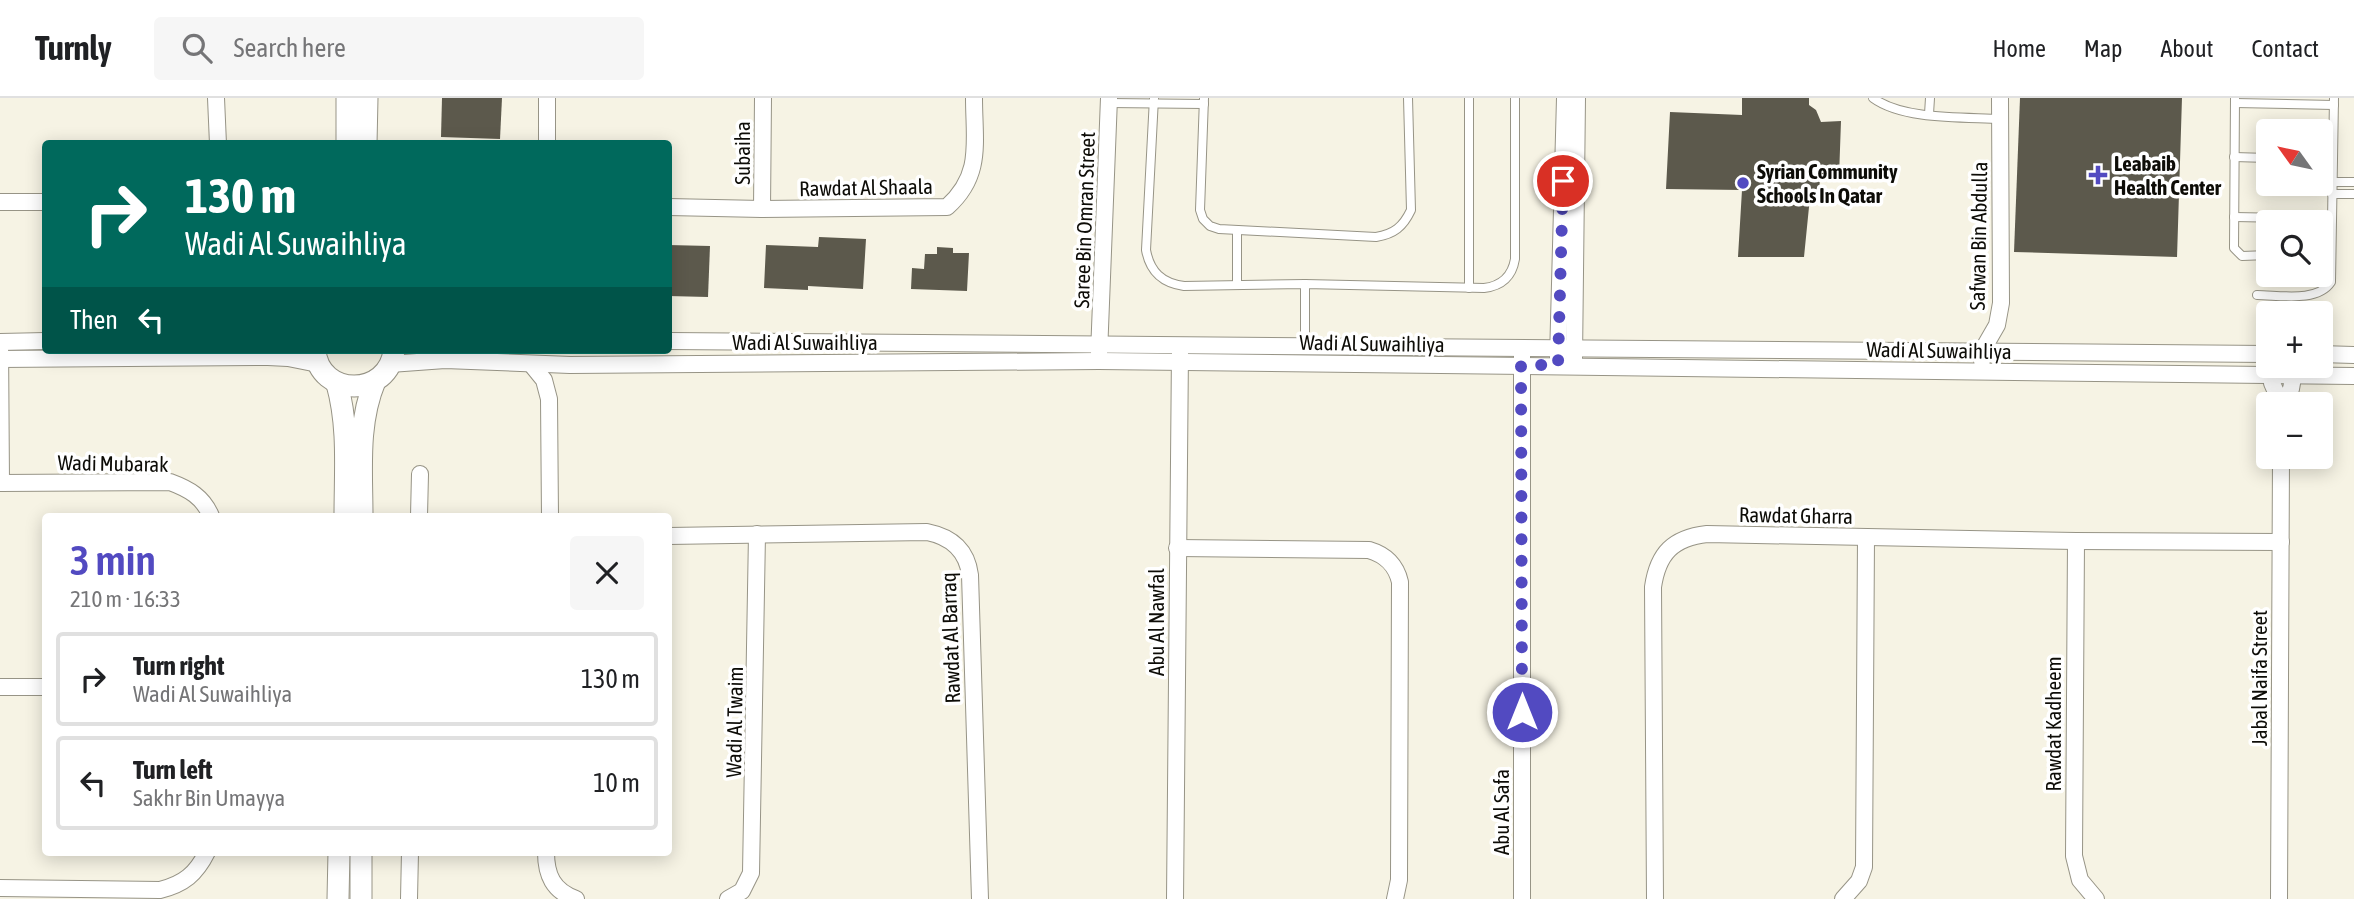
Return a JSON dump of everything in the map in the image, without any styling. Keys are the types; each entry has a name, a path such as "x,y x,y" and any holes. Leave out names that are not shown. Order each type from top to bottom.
{"street":[{"path":"216,98 218,140"},
{"path":"347,98 347,140"},
{"path":"366,140 367,98"},
{"path":"547,98 547,140"},
{"name":"Subaiha","path":"762,209 763,98"},
{"name":"Rawdat Al Shaala","path":"672,206 762,209 947,207 962,194 973,170 974,98"},
{"path":"1565,98 1566,357"},
{"path":"1566,357 1577,98"},
{"name":"Safwan Bin Abdulla","path":"1981,372 1982,351 1997,325 2001,303 2000,98"},
{"name":"Saree Bin Omran Street","path":"1100,353 1109,100"},
{"path":"0,202 42,202"},
{"path":"0,342 42,341"},
{"name":"Wadi Al Suwaihliya","path":"672,341 1100,353 1180,362 1522,348 1566,357 1981,372 2256,370"},
{"name":"Wadi Mubarak","path":"0,342 1,483 170,482 186,488 200,498 209,513"},
{"name":"Wadi Al Suwaihliya","path":"392,357 570,365 1100,353 1180,345 1305,355 1521,365 1566,357 1982,351 2256,354"},
{"name":"Abu Al Nawfal","path":"1175,899 1180,345"},
{"name":"Abu Al Safa","path":"1522,348 1522,899"},
{"path":"2333,355 2354,355"},
{"path":"0,359 316,357 323,372 337,384 350,387 375,381 384,374 392,357"},
{"path":"531,364 544,380 549,399 550,513"},
{"path":"549,399 570,365"},
{"name":"Wadi Al Suwaihliya","path":"2333,374 2354,376"},
{"path":"362,513 362,432 366,405 375,381"},
{"path":"337,384 346,430 345,513"},
{"name":"Jabal Naifa Street","path":"2279,899 2281,469"},
{"path":"419,513 420,474"},
{"name":"Rawdat Al Barraq","path":"672,536 928,532 947,538 963,552 968,561 970,575 980,899"},
{"name":"Wadi Al Twaim","path":"728,899 742,891 751,873 757,534"},
{"name":"Rawdat Gharra","path":"1655,899 1653,587 1656,570 1663,555 1675,543 1690,536 1707,534 2281,542"},
{"path":"1843,899 1859,881 1865,860 1866,537"},
{"name":"Rawdat Kadheem","path":"2076,541 2074,856 2080,880 2096,899"},
{"path":"1177,548 1369,551 1386,558 1393,565 1400,582 1399,880 1395,899"},
{"path":"0,687 42,687"},
{"path":"0,888 160,890 176,886 189,878 205,856"},
{"path":"338,899 339,856"},
{"path":"361,856 361,899"},
{"path":"409,899 410,856"},
{"path":"546,856 547,870 554,886 576,899"}],"lane":[{"path":"1109,100 1204,101 1200,211 1210,226 1219,229 1376,237 1388,235 1398,229 1406,221 1410,210 1408,98"},
{"path":"1469,98 1469,288"},
{"path":"1154,101 1146,250 1148,261 1162,279 1172,285 1305,284 1483,288 1499,285 1514,267 1515,98"},
{"path":"1929,114 1930,98"},
{"path":"1877,100 1888,107 1929,114 2000,119"},
{"path":"2256,255 2242,256 2234,248 2235,100 2334,101 2333,159"},
{"path":"2234,157 2256,158"},
{"path":"2333,182 2354,182"},
{"path":"2333,194 2354,194"},
{"path":"2234,217 2256,217"},
{"path":"1237,230 1237,284"},
{"path":"1305,284 1305,355"},
{"path":"2257,295 2312,295 2326,287"}],"building":[{"path":"442,98 502,98 500,139 441,137"},
{"name":"Syrian Community Schools In Qatar","path":"1742,98 1809,98 1809,105 1816,110 1821,122 1841,121 1839,177 1820,176 1819,197 1810,197 1804,257 1738,257 1742,190 1666,189 1670,112 1742,115"},
{"name":"Leabaib Health Center","path":"2020,98 2182,98 2177,257 2014,252"},
{"path":"819,237 866,239 863,289 808,286 808,290 764,288 766,245 818,247"},
{"path":"672,245 710,246 708,297 672,296"},
{"path":"937,247 953,248 953,253 969,253 967,291 911,289 912,268 924,269 925,254 937,254"}],"place":[{"name":"Leabaib Health Center","path":"2098,175"},
{"name":"Syrian Community Schools In Qatar","path":"1743,183"}],"route":[{"path":"1522,712 1521,365 1558,365 1563,181"}]}
